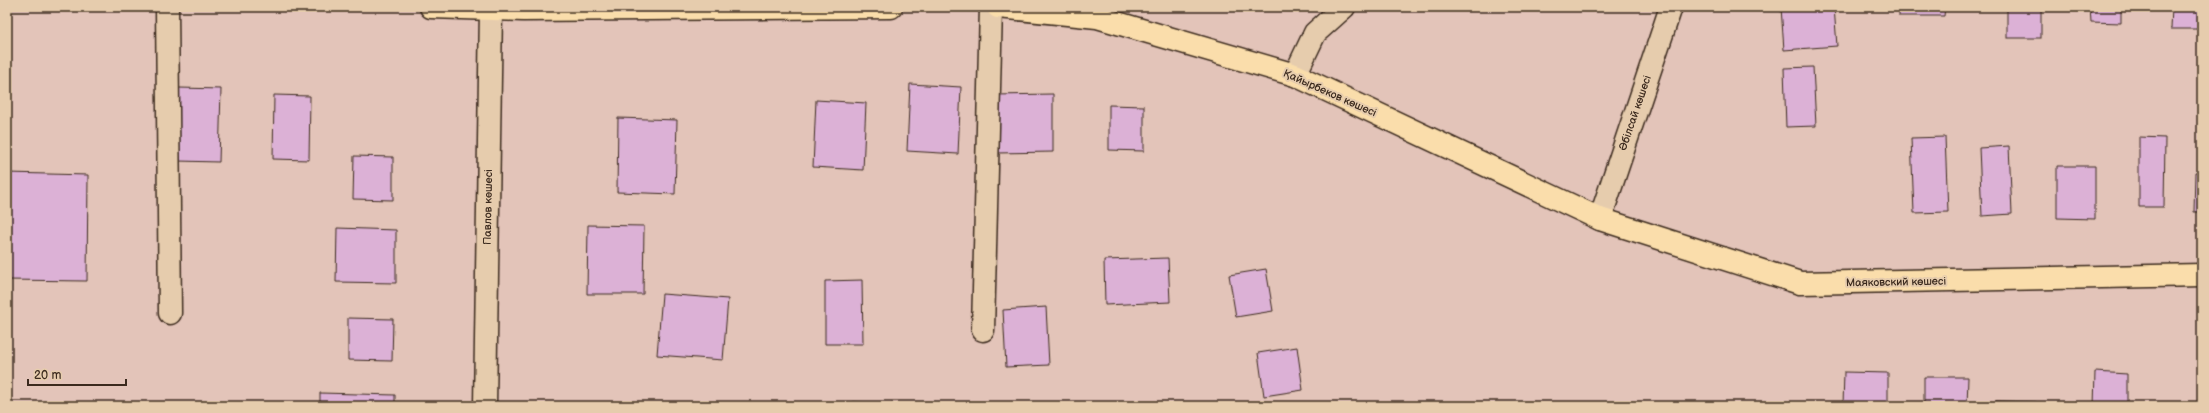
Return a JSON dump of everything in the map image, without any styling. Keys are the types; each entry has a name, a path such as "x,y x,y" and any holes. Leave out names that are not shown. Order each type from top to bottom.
{"main road":[{"path":"431,7 492,9 891,7"},
{"name":"Қайырбеков көшесі","path":"998,7 1097,17 1295,75 1600,219"},
{"name":"Маяковский көшесі","path":"1600,219 1800,283 2202,275"}],"street":[{"path":"167,7 170,314"},
{"path":"983,330 991,7"},
{"path":"1295,75 1315,33 1344,7"},
{"name":"Әбілсай көшесі","path":"1600,219 1671,7"},
{"name":"Павлов көшесі","path":"485,406 492,9"}],"building":[{"path":"1781,7 1834,7 1837,46 1784,50"},
{"path":"1899,7 1945,7 1944,16 1899,16"},
{"path":"2007,7 2041,7 2041,38 2007,38"},
{"path":"2090,7 2121,7 2121,23 2091,22"},
{"path":"2172,7 2202,7 2202,29 2171,29"},
{"path":"1813,67 1816,126 1786,127 1784,68"},
{"path":"910,84 961,87 958,154 907,151"},
{"path":"179,88 221,89 219,162 178,161"},
{"path":"1053,94 1053,152 997,153 996,95"},
{"path":"274,95 310,96 309,160 273,159"},
{"path":"816,100 866,103 863,170 813,167"},
{"path":"1109,105 1144,106 1144,151 1109,150"},
{"path":"618,118 677,120 675,194 617,192"},
{"path":"1945,137 1948,212 1914,213 1911,138"},
{"path":"2139,137 2165,138 2164,207 2139,207"},
{"path":"2009,146 2012,214 1982,216 1979,148"},
{"path":"354,156 393,157 393,200 353,199"},
{"path":"2057,166 2095,166 2095,219 2057,218"},
{"path":"2195,172 2202,172 2202,212 2194,212"},
{"path":"7,173 88,175 87,281 7,280"},
{"path":"588,225 644,226 643,294 587,294"},
{"path":"337,228 396,230 396,283 336,282"},
{"path":"1168,258 1170,302 1105,305 1104,260"},
{"path":"1266,269 1273,311 1236,317 1229,275"},
{"path":"862,280 863,344 825,344 825,281"},
{"path":"662,294 728,299 723,360 657,355"},
{"path":"1046,307 1049,365 1006,367 1003,310"},
{"path":"348,318 393,319 392,361 348,360"},
{"path":"1297,347 1303,390 1264,396 1258,353"},
{"path":"1844,372 1888,373 1888,406 1843,406"},
{"path":"2095,372 2127,374 2127,406 2094,406"},
{"path":"1924,377 1968,377 1967,406 1924,406"},
{"path":"320,393 395,395 395,406 320,406"},
{"path":"1996,401 2036,402 2036,406 1996,406"},
{"path":"853,402 915,405 915,406 853,406"},
{"path":"953,405 1009,405 1009,406"}]}
